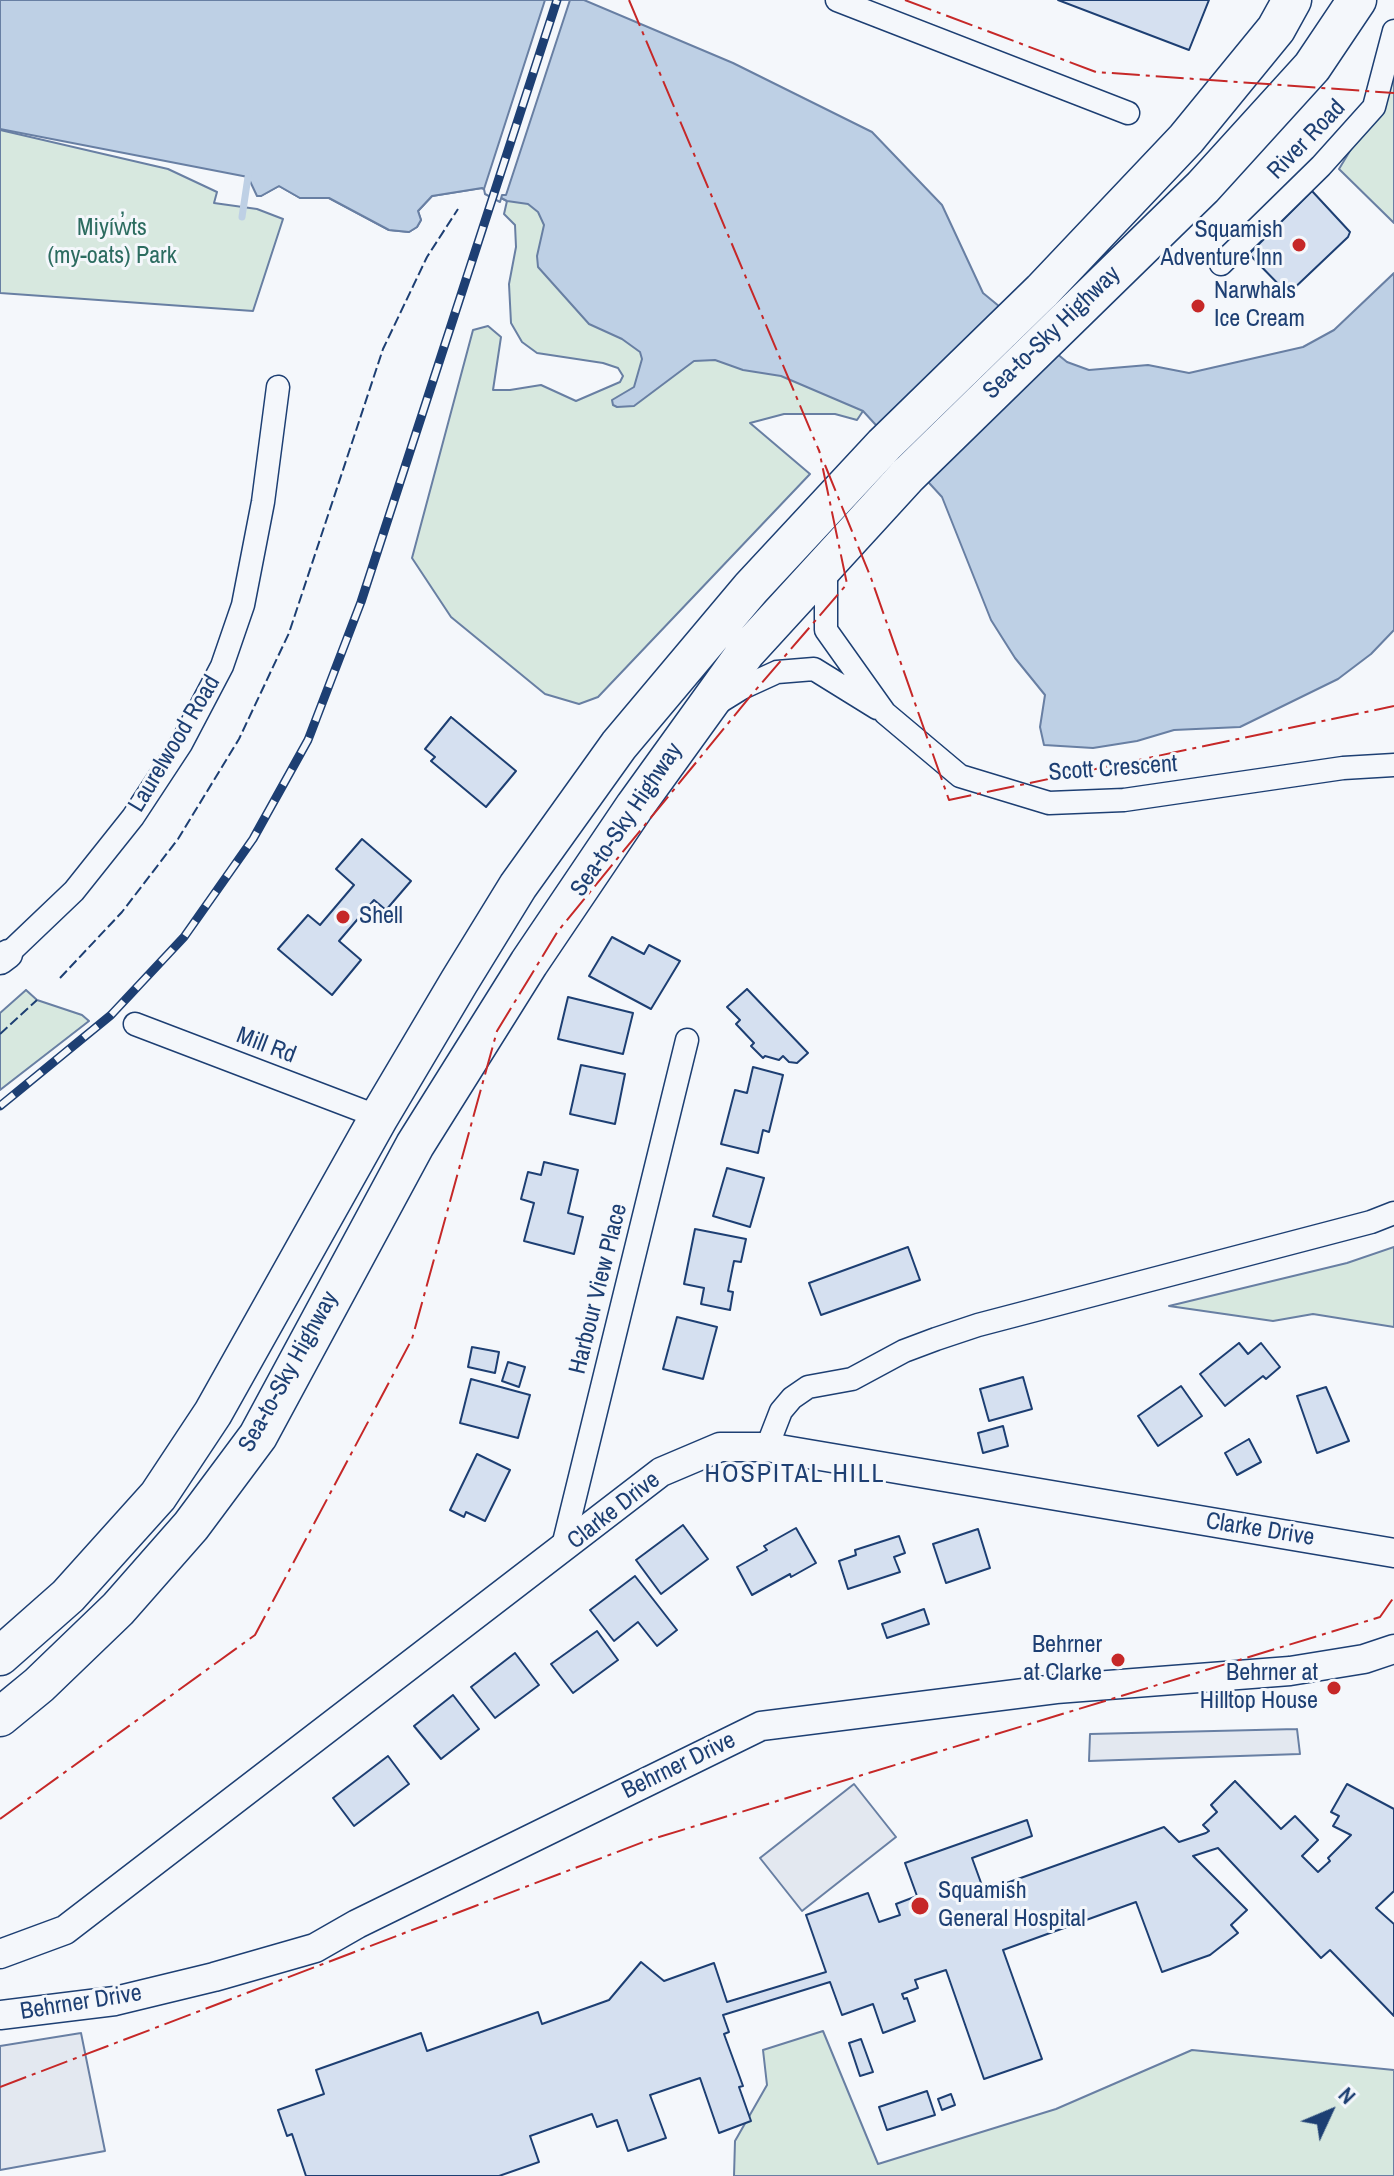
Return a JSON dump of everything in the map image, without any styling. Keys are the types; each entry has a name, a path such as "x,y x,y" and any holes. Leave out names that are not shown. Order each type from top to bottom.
{"highway":[{"name":"Sea-to-Sky Highway","path":"0,1717 50,1674 144,1580 191,1526 258,1436 415,1145 529,963 696,718 746,652 908,475 1055,304 1276,29 1292,0"},
{"name":"Sea-to-Sky Highway","path":"0,1656 68,1596 158,1496 213,1413 379,1117 518,886 619,745 742,599 884,445 1203,187 1312,67 1357,0"},
{"path":"144,1580 184,1500 220,1445 392,1146 393,1132 379,1117 417,1086 460,1028 561,875 629,785 696,718"}],"street":[{"path":"837,0 1128,113"},
{"name":"River Road","path":"1221,264 1321,166 1374,107 1394,31"},
{"name":"Laurelwood Road","path":"4,957 74,891 133,817 181,744 215,680 243,605 263,502 278,387"},
{"name":"Scott Crescent","path":"826,563 826,630 885,713 960,776 1049,803 1124,800 1343,768 1394,765"},
{"path":"696,718 742,688 777,672 814,669 885,713"},
{"name":"Mill Rd","path":"135,1024 379,1117"},
{"name":"Harbour View Place","path":"562,1550 687,1040"},
{"path":"767,1447 781,1411 792,1398 808,1387 852,1379 904,1351 936,1339 978,1325 1357,1226 1394,1213"},
{"name":"Clarke Drive","path":"0,1954 65,1930 661,1472 720,1447 767,1447 1394,1553"},
{"name":"Behrner Drive","path":"0,2015 115,2001 315,1948 357,1924 761,1726 1056,1689 1290,1671 1364,1659 1394,1649"}],"green space":[{"path":"1394,78 1394,223 1339,169"},
{"name":"Miyíw̓ts (my-oats) Park","path":"0,130 168,169 217,192 214,203 257,209 283,219 253,311 0,293"},
{"path":"480,165 863,411 857,420 835,414 784,414 750,423 810,474 598,697 579,704 545,694 451,617 412,558 473,330 488,326 501,337 493,390 541,385 576,401 620,382 623,376 618,368 537,353 522,342 511,323 509,284 516,247 515,225 504,214 507,201 482,188 432,196 418,211 421,220 417,227 409,232 389,230 329,198 300,198 279,186 261,196 261,185"},
{"path":"26,990 37,1000 82,1015 89,1021 0,1090 0,1013"},
{"path":"1394,1247 1394,1327 1313,1314 1273,1321 1169,1306 1347,1263"},
{"path":"823,2031 878,2164 1056,2109 1192,2050 1394,2070 1394,2176 734,2176 735,2141 767,2085 763,2050"}],"shaded area":[{"path":"1297,1729 1300,1754 1089,1761 1090,1734"},
{"path":"854,1784 896,1837 802,1911 760,1858"},
{"path":"81,2033 105,2151 0,2170 0,2046"}],"water":[{"path":"0,0 584,0 733,63 872,132 942,205 983,293 1067,362 1089,370 1148,365 1189,373 1303,347 1334,330 1394,273 1394,630 1371,654 1338,679 1240,727 1174,730 1137,741 1093,748 1044,745 1040,727 1045,695 1015,658 991,620 942,497 863,411 781,376 743,370 715,360 694,361 634,406 613,405 612,400 634,387 642,359 640,352 622,339 589,324 538,267 537,256 544,225 538,212 528,204 507,201 482,188 432,196 418,211 421,220 417,227 409,232 389,230 329,198 300,198 279,186 257,196 248,177 0,129"}],"pier":[{"path":"545,0 570,0 506,195 502,195 500,202 485,194 484,189"}],"building":[{"path":"1058,0 1209,0 1189,50"},
{"name":"Squamish Adventure Inn","path":"1312,191 1350,232 1288,294 1249,254"},
{"path":"451,717 516,771 486,807 431,761 435,757 425,749"},
{"name":"Shell","path":"362,839 411,881 386,910 374,900 339,941 361,960 332,995 278,949 308,915 320,925 354,885 336,869"},
{"path":"612,937 644,954 649,945 680,961 651,1009 589,976"},
{"path":"747,989 808,1053 797,1063 789,1062 783,1056 779,1060 763,1058 736,1024 740,1020 727,1007"},
{"path":"568,997 633,1013 623,1054 558,1039"},
{"path":"581,1065 625,1074 615,1124 570,1114"},
{"path":"753,1067 783,1075 769,1132 763,1130 758,1153 721,1144 735,1090 747,1093"},
{"path":"544,1162 578,1170 568,1213 583,1217 574,1254 524,1241 534,1203 521,1199 528,1172 541,1175"},
{"path":"727,1168 764,1178 750,1227 713,1216"},
{"path":"695,1229 746,1239 741,1262 734,1261 728,1291 733,1292 730,1310 701,1304 704,1288 684,1284"},
{"path":"908,1247 920,1280 821,1315 809,1283"},
{"path":"677,1317 717,1327 703,1379 663,1369"},
{"path":"1239,1343 1248,1354 1261,1343 1280,1367 1266,1379 1263,1376 1225,1406 1200,1374"},
{"path":"472,1347 499,1352 495,1373 468,1367"},
{"path":"508,1362 525,1367 519,1387 502,1381"},
{"path":"1023,1377 1032,1409 989,1421 980,1389"},
{"path":"471,1379 530,1395 518,1438 460,1423"},
{"path":"1181,1386 1202,1416 1158,1446 1138,1416"},
{"path":"1326,1387 1349,1441 1317,1453 1297,1396"},
{"path":"1003,1426 1008,1446 983,1453 978,1433"},
{"path":"1249,1439 1261,1462 1237,1475 1225,1453"},
{"path":"477,1454 510,1470 485,1521 466,1512 464,1517 450,1510"},
{"path":"683,1525 708,1559 661,1594 636,1560"},
{"path":"796,1528 816,1563 752,1595 737,1567 767,1550 764,1546"},
{"path":"978,1529 990,1568 946,1583 933,1544"},
{"path":"899,1536 905,1553 894,1557 900,1572 848,1589 839,1561 856,1555 855,1550"},
{"path":"635,1576 677,1630 657,1646 638,1622 614,1641 590,1610"},
{"path":"924,1609 929,1624 887,1638 882,1624"},
{"path":"597,1631 618,1660 573,1693 551,1664"},
{"path":"515,1653 539,1685 495,1718 471,1687"},
{"path":"453,1695 479,1729 441,1759 414,1726"},
{"path":"388,1756 409,1784 354,1826 333,1798"},
{"path":"1235,1781 1281,1829 1295,1816 1318,1840 1302,1856 1318,1872 1351,1835 1333,1826 1339,1816 1331,1812 1347,1784 1394,1809 1394,1891 1376,1908 1394,1924 1394,2016 1330,1950 1321,1958 1218,1848 1193,1856 1247,1910 1231,1925 1238,1933 1210,1955 1162,1972 1136,1902 1003,1950 1042,2059 984,2079 946,1970 915,1980 918,1988 902,1994 904,1999 907,1998 915,2021 883,2033 873,2004 842,2015 830,1982 723,2015 729,2032 724,2034 743,2086 739,2087 751,2121 719,2133 700,2078 650,2095 666,2138 628,2151 617,2120 597,2127 592,2114 530,2136 539,2162 499,2176 306,2176 292,2134 287,2136 278,2110 324,2094 316,2070 421,2033 427,2051 538,2012 542,2024 609,2000 641,1962 664,1981 714,1963 727,2002 826,1972 806,1915 868,1893 879,1922 900,1915 896,1904 917,1896 905,1863 1027,1820 1032,1836 972,1858 984,1891 1164,1827 1179,1842 1206,1833 1209,1831 1203,1825 1217,1812 1211,1805"},
{"path":"861,2039 873,2072 860,2076 849,2043"},
{"path":"927,2091 935,2115 887,2130 879,2107"},
{"path":"951,2094 955,2105 942,2110 938,2099"}],"waterway":[{"path":"242,217 248,177"}],"railway":[{"path":"0,1106 111,1015 184,937 253,839 308,740 361,602 557,0"}],"fence":[{"path":"60,978 122,912 178,839 239,739 289,633 383,349 427,257 458,209"},
{"path":"0,1034 37,1000"}],"power":[{"path":"629,0 820,453"},
{"path":"905,0 1096,72 1394,93"},
{"path":"0,1819 255,1635 412,1339 497,1031 558,931 753,693 847,584 819,450"},
{"path":"825,465 871,578 949,800 1394,706"},
{"path":"0,2087 646,1841 1380,1617 1394,1597"}],"place":[{"name":"Squamish Adventure Inn","path":"1299,245"},
{"name":"Narwhals Ice Cream","path":"1198,306"},
{"name":"Shell","path":"343,917"},
{"name":"Behrner at Clarke","path":"1118,1660"},
{"name":"Behrner at Hilltop House","path":"1334,1688"},
{"name":"Squamish General Hospital","path":"920,1906"}],"district":[{"name":"HOSPITAL HILL","path":"795,1475"}]}
